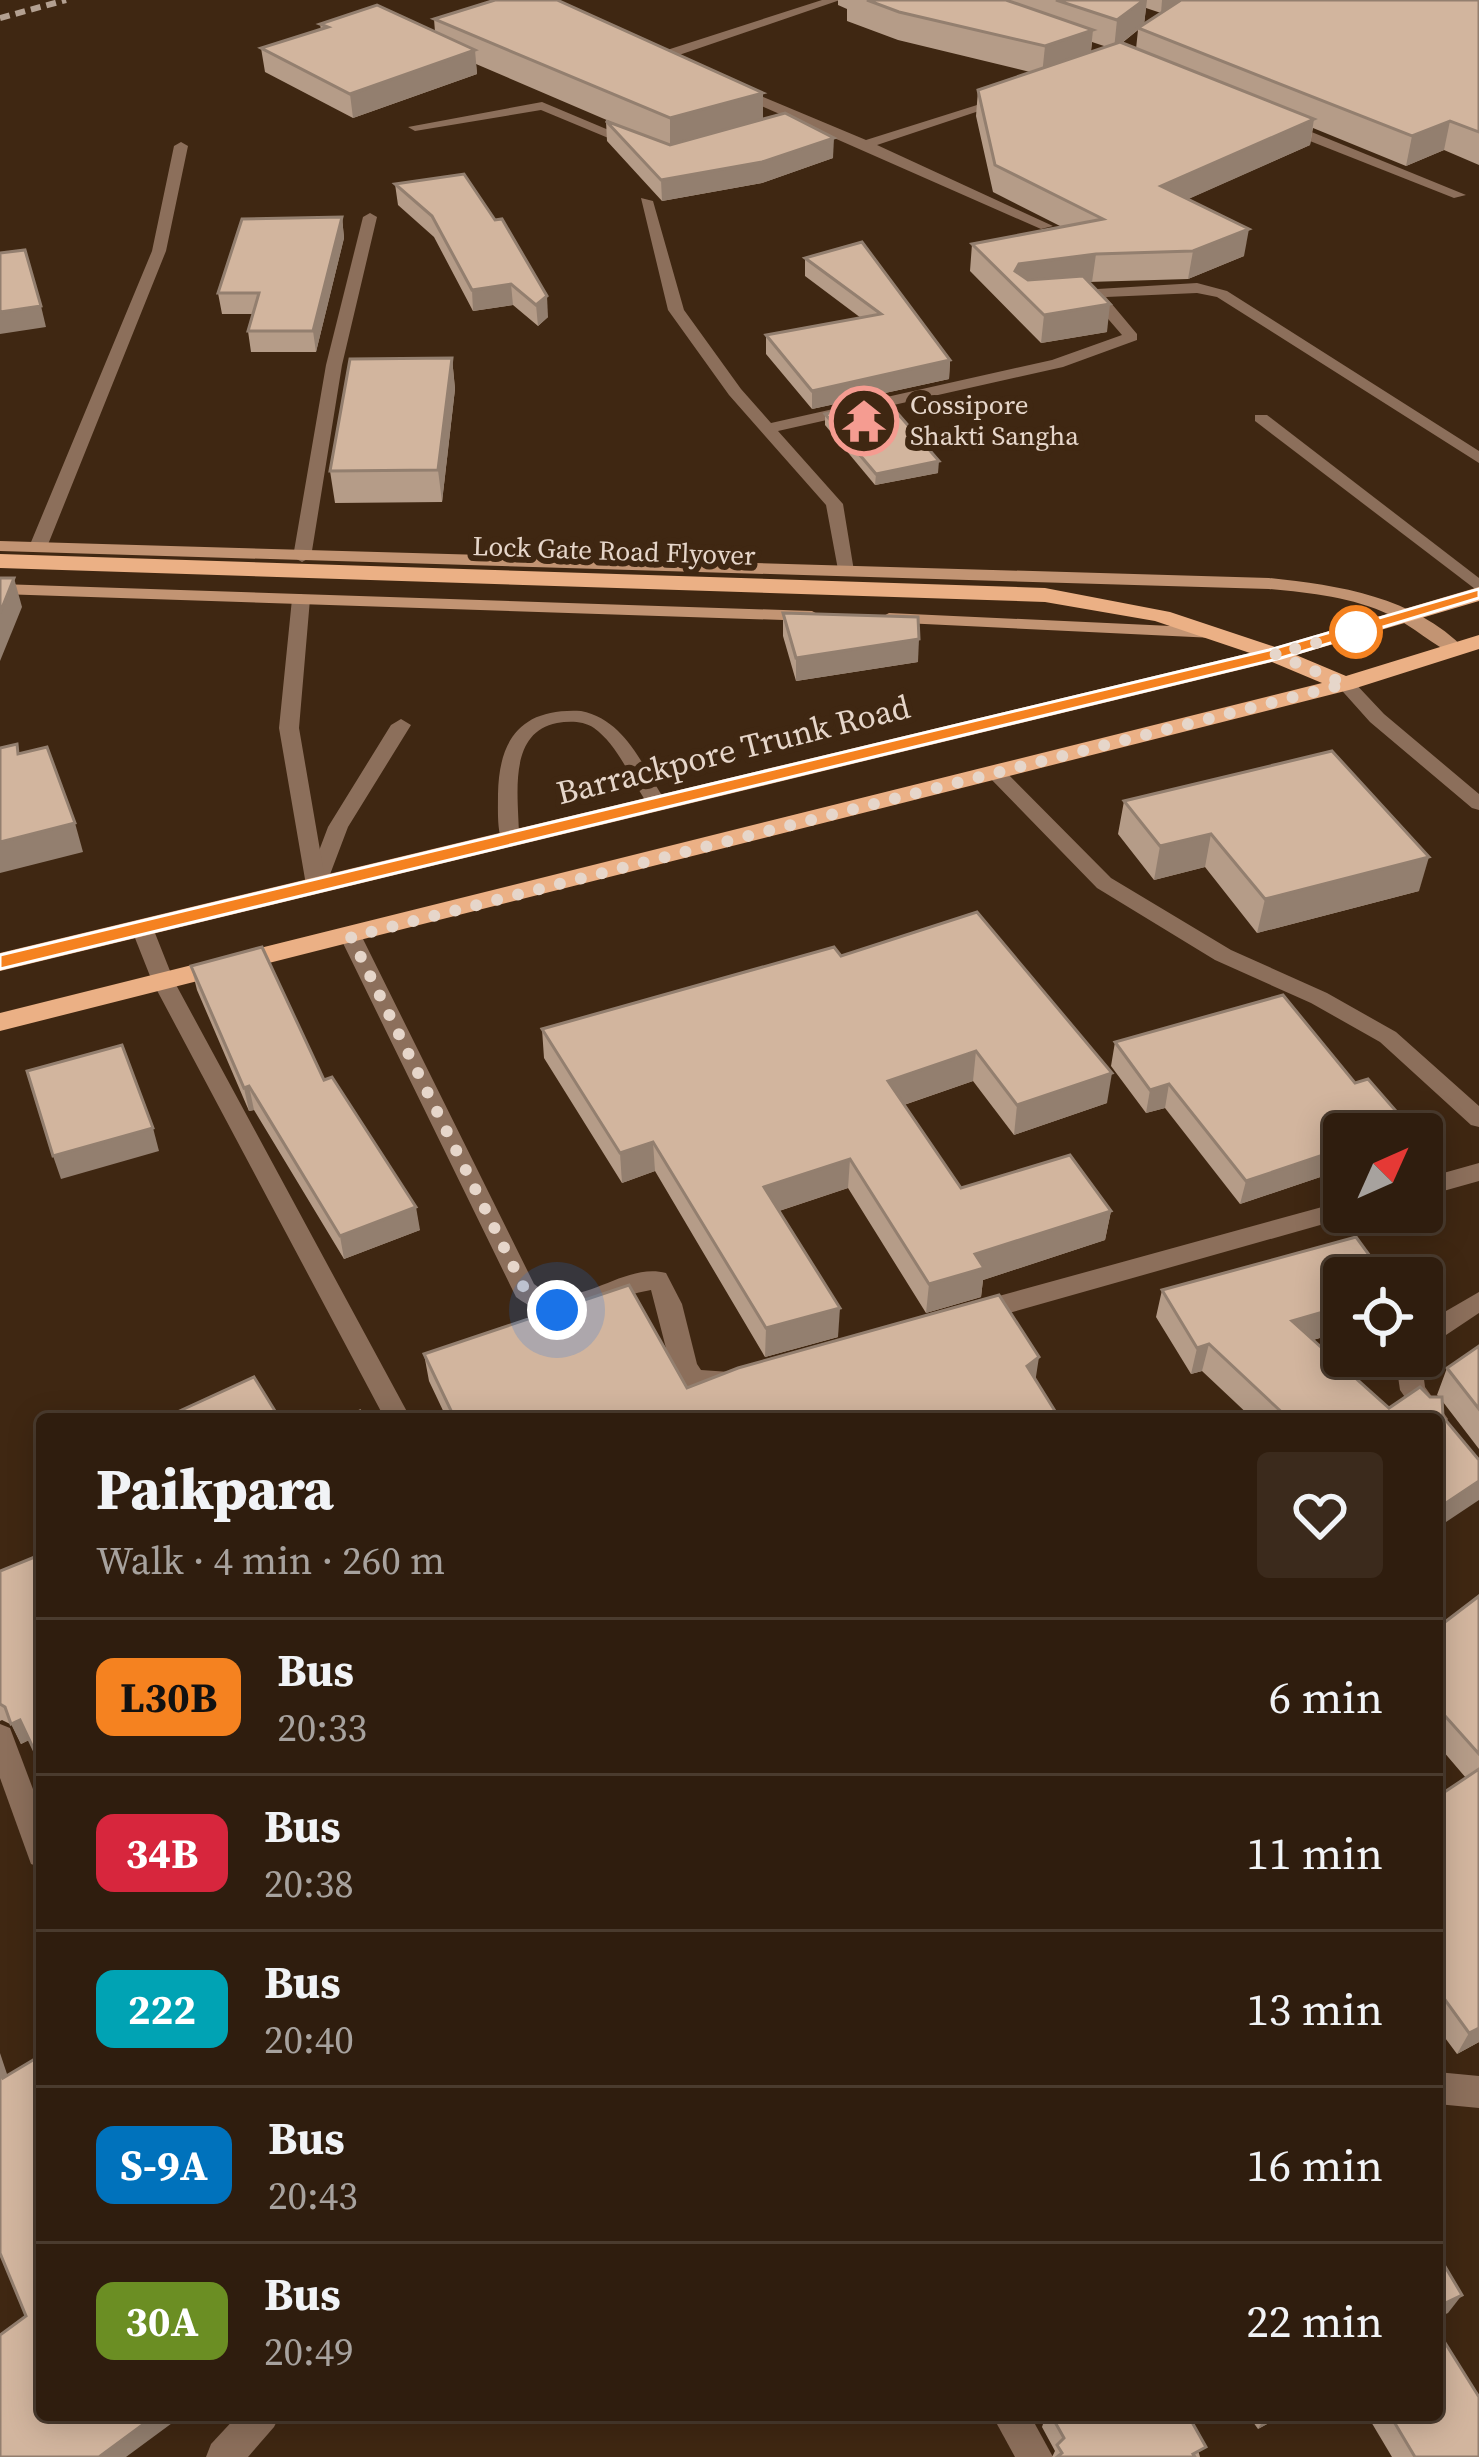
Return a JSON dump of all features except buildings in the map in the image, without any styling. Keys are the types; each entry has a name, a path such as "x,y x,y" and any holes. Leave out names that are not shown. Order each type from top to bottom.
{"main road":[{"name":"Lock Gate Road Flyover","path":"0,561 1112,602 1222,633 1345,684"},
{"name":"Barrackpore Trunk Road","path":"0,962 1275,654 1416,615 1479,591"},
{"path":"0,1022 1345,684 1468,645"}],"street":[{"path":"835,0 672,53 674,63 1046,226"},
{"path":"865,146 1033,88"},
{"path":"415,127 542,106 659,154"},
{"path":"1267,118 1459,195"},
{"path":"783,125 804,119"},
{"path":"38,547 158,251 181,146"},
{"path":"646,201 676,310 735,392 834,505 845,571"},
{"path":"302,557 334,365 370,218"},
{"path":"1047,296 1197,288 1222,294 1479,458"},
{"path":"770,428 1057,364 1132,337 1093,291"},
{"path":"1261,418 1479,591"},
{"path":"0,546 1260,584 1344,590 1416,615 1468,645"},
{"path":"0,589 825,616"},
{"path":"302,599 290,728 316,885"},
{"path":"871,618 1222,633"},
{"path":"1345,684 1377,718 1479,804"},
{"path":"509,838 510,748 526,727 552,717 580,715 603,725 656,802"},
{"path":"316,885 338,827 401,724"},
{"path":"994,772 1104,883 1223,955 1318,998 1388,1037 1479,1119"},
{"path":"142,928 163,981 386,1413"},
{"path":"351,937 525,1290 537,1303 557,1310 634,1281 657,1280 669,1295 680,1364 694,1379 722,1384 768,1371"},
{"path":"1443,1182 1479,1172"},
{"path":"952,1319 1323,1216"},
{"path":"1443,1326 1479,1301"},
{"path":"1411,1377 1413,1390 1430,1413"},
{"path":"0,1737 36,1837"},
{"path":"1443,2089 1479,2092"},
{"path":"224,2457 257,2421"},
{"path":"1014,2421 1035,2457"}],"railway":[{"path":"0,18 66,0"}],"bus line":[{"name":"L30B","path":"0,962 1275,654 1479,594"}],"place":[{"name":"Cossipore Shakti Sangha","path":"864,421"}],"route":[{"path":"557,1310 537,1303 525,1290 351,937 1345,684 1275,654 1356,632"}]}
